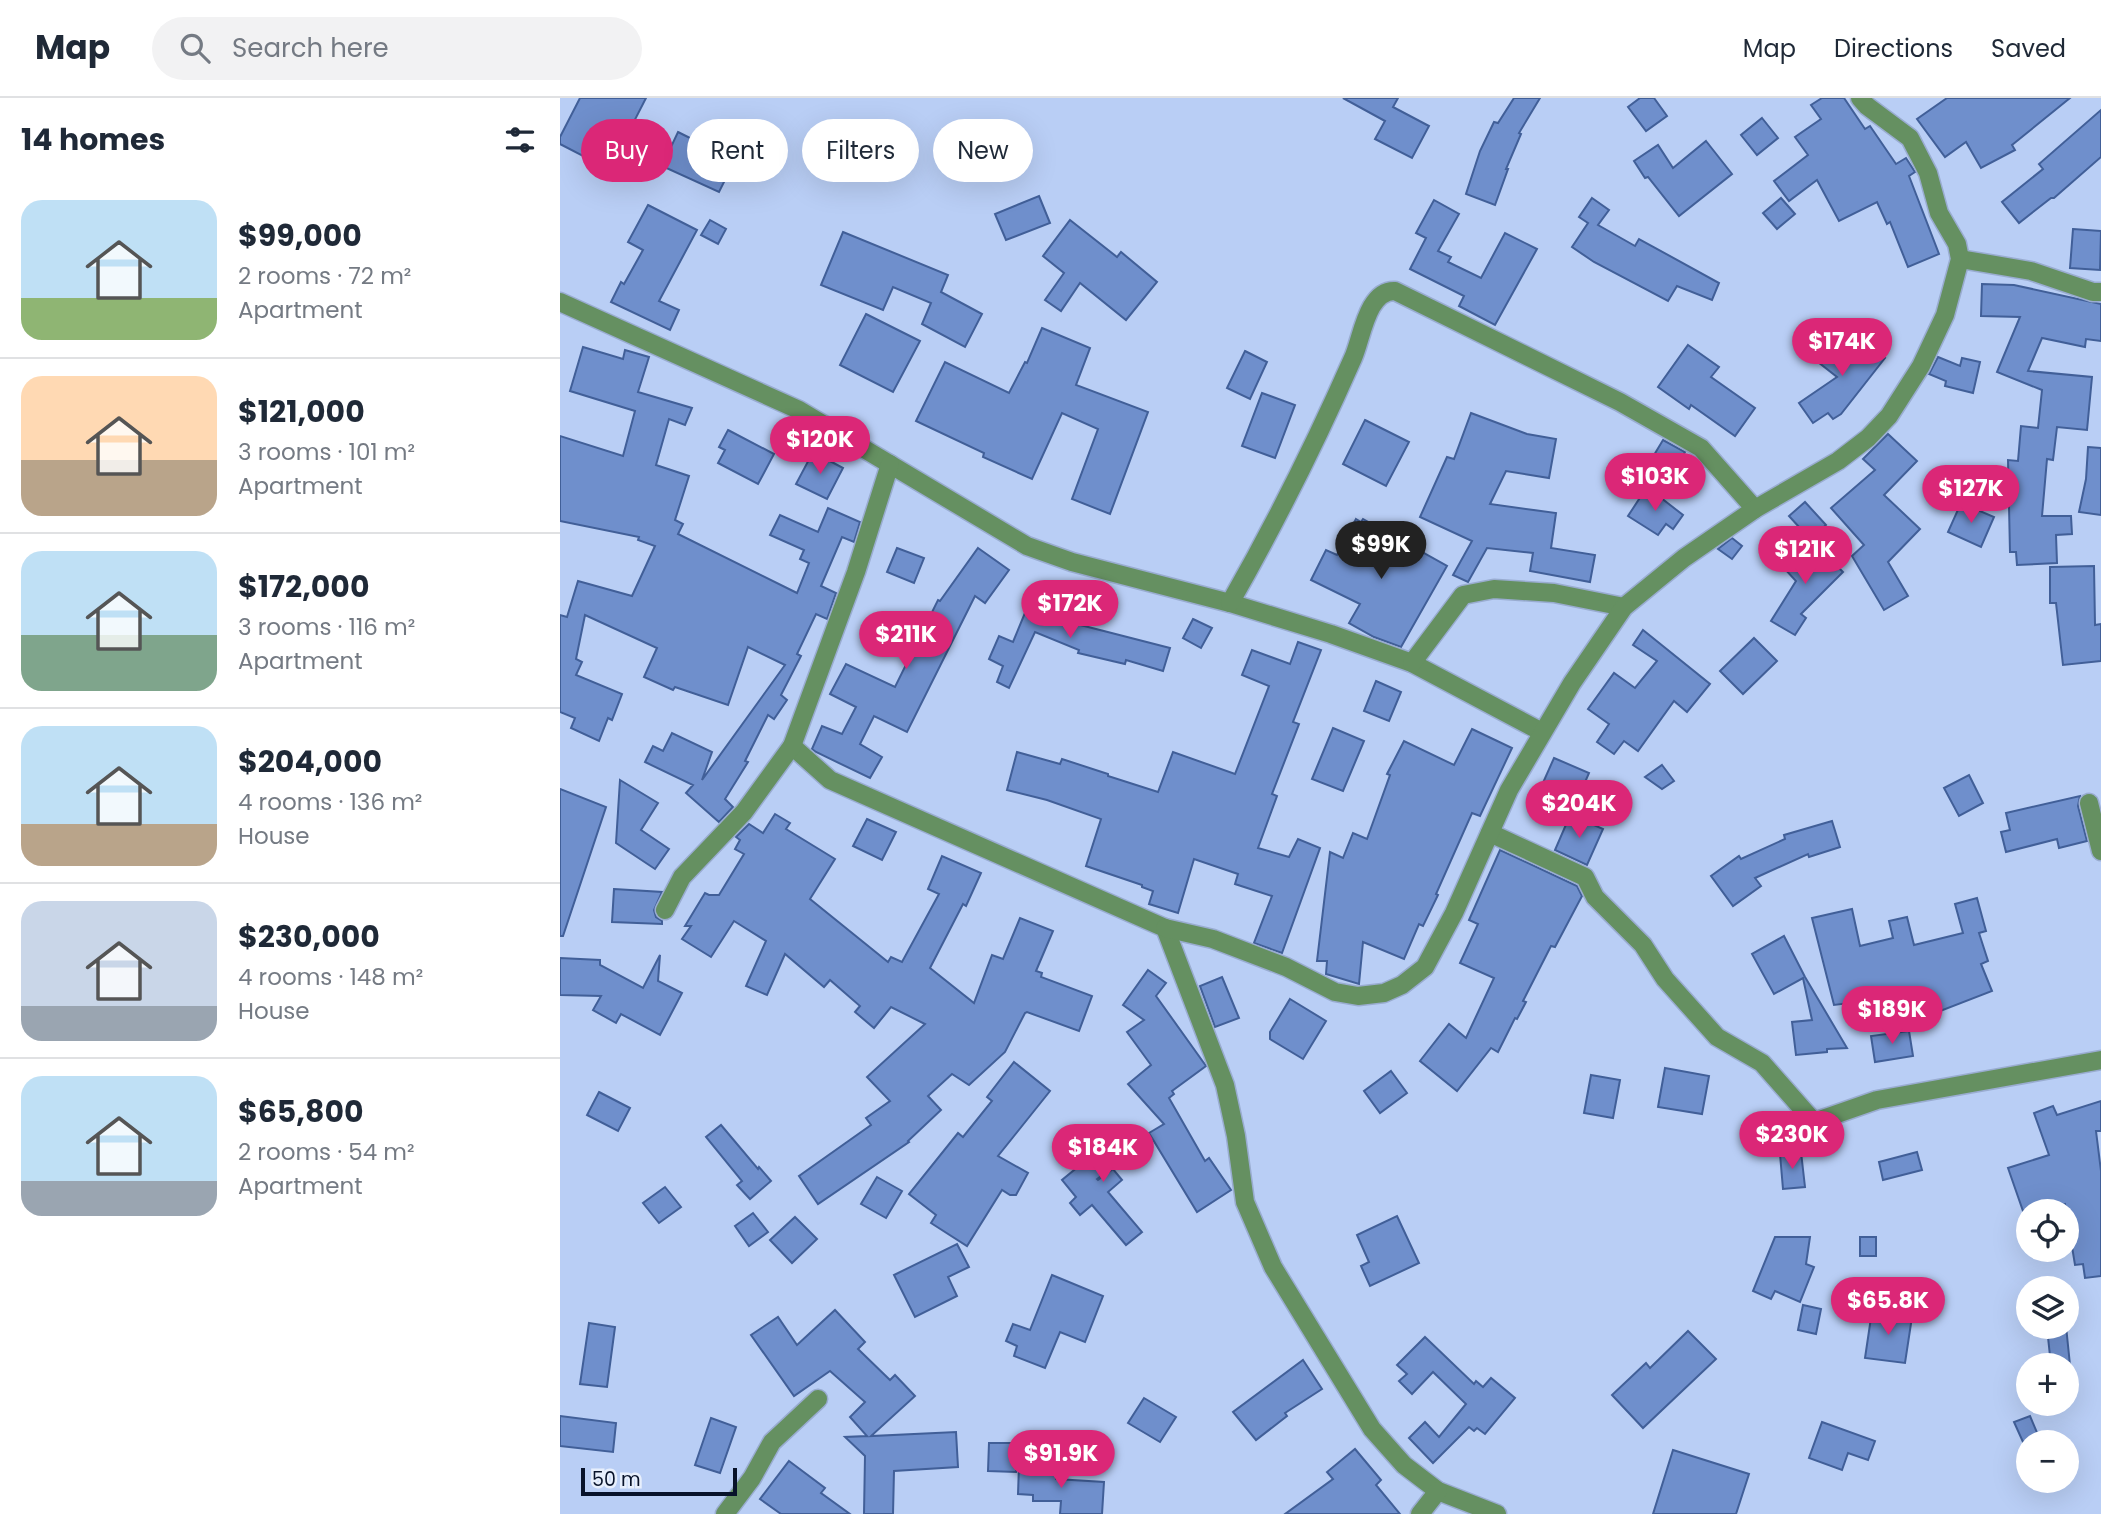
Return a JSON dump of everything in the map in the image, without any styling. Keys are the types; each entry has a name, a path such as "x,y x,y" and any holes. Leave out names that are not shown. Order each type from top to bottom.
{"street":[{"path":"792,747 830,780 1165,929 1213,939 1286,967 1335,992 1358,996 1384,993 1402,985 1425,967 1454,913 1509,790 1542,732 1624,607 1684,558 1755,509 1838,461 1868,438 1889,416 1921,366 1945,315 1960,259 1957,244 1939,213 1928,173 1910,138 1860,98"},
{"path":"1960,259 2031,271 2093,292 2101,292"},
{"path":"1230,603 1322,428 1357,349 1370,310 1385,290 1395,291 1607,396 1701,448 1755,509"},
{"path":"560,302 799,410 1027,545 1072,562 1230,603 1331,634 1412,663 1542,732"},
{"path":"665,910 682,877 744,812 792,747 856,572 890,464"},
{"path":"1412,663 1464,596 1494,589 1554,593 1624,607"},
{"path":"2089,803 2101,851"},
{"path":"1490,833 1585,877 1595,897 1643,945 1665,979 1717,1037 1762,1063 1814,1122 1877,1100 2101,1060"},
{"path":"1165,929 1225,1085 1236,1136 1245,1202 1273,1267 1372,1429 1404,1465 1438,1491 1497,1514"},
{"path":"725,1514 752,1478 772,1442 818,1399"},
{"path":"1420,1514 1438,1491"}],"building":[{"path":"580,98 646,98 635,119 581,119 581,155 560,144 560,137"},
{"path":"1343,98 1398,98 1393,107 1429,126 1412,158 1375,139 1385,121"},
{"path":"1514,98 1540,98 1519,133 1521,134 1495,205 1466,194 1480,151 1494,122 1498,123"},
{"path":"1640,98 1654,98 1667,116 1646,131 1628,107"},
{"path":"1822,98 1844,98 1865,129 1870,126 1896,164 1906,158 1915,172 1909,176 1939,254 1908,267 1890,222 1887,224 1877,202 1839,221 1817,180 1789,201 1774,181 1808,155 1795,137 1821,119 1811,105"},
{"path":"1947,98 2070,98 2012,145 2015,150 1981,168 1966,142 1945,157 1917,119"},
{"path":"2101,110 2101,157 2054,198 2019,223 2002,202 2043,169 2039,164"},
{"path":"1762,118 1778,138 1757,155 1741,135"},
{"path":"678,132 687,136 687,177 673,171 673,143"},
{"path":"1706,141 1732,174 1679,216 1648,177 1645,178 1634,161 1658,145 1673,168"},
{"path":"697,182 724,182 719,192"},
{"path":"1039,196 1050,223 1006,240 995,214"},
{"path":"1592,198 1609,210 1598,225 1635,246 1639,239 1719,283 1712,300 1677,286 1668,301 1594,262 1572,247 1588,223 1579,217"},
{"path":"1781,198 1795,214 1777,229 1763,213"},
{"path":"1434,200 1459,214 1438,251 1451,257 1448,262 1481,278 1505,233 1537,249 1495,325 1459,306 1464,296 1410,269 1426,238 1416,233"},
{"path":"648,205 697,230 659,301 679,310 670,330 611,302 643,250 628,242"},
{"path":"710,220 726,229 718,244 701,235"},
{"path":"1070,220 1117,257 1121,252 1157,282 1126,320 1080,283 1061,311 1045,300 1064,273 1043,256"},
{"path":"2073,229 2101,231 2100,270 2070,268"},
{"path":"843,232 948,275 941,292 982,314 965,347 922,324 931,303 893,287 883,310 821,285"},
{"path":"1982,284 2014,285 2101,304 2101,341 2086,339 2085,347 2042,338 2028,371 2092,377 2087,430 2057,427 2053,460 2047,459 2042,516 2071,516 2072,534 2056,535 2057,563 2017,565 2016,552 2010,552 2008,460 2018,461 2021,426 2038,428 2042,390 1997,372 2020,317 1981,316"},
{"path":"866,314 920,341 893,392 840,365"},
{"path":"1042,328 1090,348 1076,385 1148,412 1110,514 1072,499 1098,429 1062,413 1032,479 983,457 984,453 916,421 945,362 1009,393 1025,362 1027,363"},
{"path":"1838,336 1847,343 1852,338 1869,352 1872,348 1885,358 1841,414 1833,419 1828,413 1813,423 1799,403 1837,377 1818,362"},
{"path":"1688,345 1719,367 1711,377 1755,408 1735,436 1691,405 1689,409 1658,387"},
{"path":"583,347 623,359 625,350 649,357 638,392 692,408 685,425 669,419 656,465 689,476 675,520 683,524 678,534 797,593 809,563 800,559 804,550 770,535 780,515 818,532 828,508 860,522 854,542 842,537 821,586 836,593 827,619 816,614 797,654 801,656 781,695 787,700 774,719 768,715 745,761 748,762 725,799 733,807 719,822 686,793 693,785 645,762 653,746 663,751 672,733 712,752 702,780 785,665 748,647 728,705 675,687 673,690 644,677 657,648 585,615 576,659 582,662 576,675 622,694 612,720 608,718 599,741 571,728 575,718 560,712 560,615 567,617 578,581 632,596 655,546 638,540 639,537 560,521 560,436 623,456 635,411 570,391"},
{"path":"1245,351 1267,362 1250,399 1227,388"},
{"path":"1938,357 1960,366 1962,358 1980,362 1973,393 1945,386 1946,381 1929,374"},
{"path":"1262,393 1295,405 1275,458 1242,446"},
{"path":"1471,413 1527,434 1556,439 1549,478 1506,471 1490,504 1556,513 1551,548 1595,555 1590,582 1530,571 1533,553 1487,548 1468,582 1453,575 1472,541 1420,517 1447,457 1454,459"},
{"path":"1365,420 1409,442 1386,486 1343,464"},
{"path":"728,430 774,454 758,484 718,463 725,450 719,447"},
{"path":"1888,434 1917,461 1884,495 1920,529 1888,562 1908,596 1884,610 1852,556 1864,545 1831,508 1875,470 1863,459"},
{"path":"1663,440 1685,452 1660,491 1637,477"},
{"path":"2088,447 2101,448 2101,515 2079,512 2086,479"},
{"path":"813,452 843,468 827,499 796,484"},
{"path":"1647,487 1683,515 1673,529 1666,524 1658,535 1628,516"},
{"path":"1805,502 1826,525 1810,539 1789,516"},
{"path":"1961,503 1994,517 1981,547 1948,532"},
{"path":"1356,519 1361,522 1363,519 1447,566 1401,647 1374,637 1349,623 1360,604 1311,580 1326,550 1337,555"},
{"path":"1732,538 1742,546 1732,559 1718,549"},
{"path":"1812,541 1843,572 1801,614 1806,618 1795,635 1771,621 1796,581 1784,568"},
{"path":"897,548 924,558 914,583 887,572"},
{"path":"978,548 1009,570 985,603 975,596 907,732 874,716 860,744 882,757 870,778 812,749 822,726 842,734 856,707 830,694 846,664 895,687 938,600 940,601"},
{"path":"2094,566 2095,625 2101,624 2101,661 2063,665 2056,603 2050,603 2050,567"},
{"path":"1034,591 1067,604 1061,620 1170,648 1163,671 1126,660 1125,664 1078,653 1079,650 1035,632 1009,688 997,682 1003,666 989,659 999,636 1013,642"},
{"path":"1193,619 1212,628 1201,648 1183,638"},
{"path":"1643,630 1710,684 1687,712 1674,701 1638,751 1624,741 1614,754 1597,742 1609,724 1588,709 1614,673 1635,688 1657,661 1633,645"},
{"path":"1754,638 1777,661 1743,694 1720,671"},
{"path":"1298,642 1321,650 1293,722 1299,724 1272,794 1277,796 1258,848 1289,857 1298,839 1320,848 1282,953 1254,943 1272,896 1235,884 1238,874 1194,859 1178,913 1149,904 1153,891 1086,866 1101,819 1047,800 1007,790 1017,752 1060,764 1062,759 1158,792 1173,752 1235,774 1269,686 1242,675 1252,650 1290,664"},
{"path":"1376,681 1401,692 1389,721 1364,711"},
{"path":"1333,728 1364,741 1343,791 1312,779"},
{"path":"1472,729 1512,748 1480,816 1472,813 1436,894 1438,895 1423,926 1419,924 1404,959 1363,942 1359,984 1326,974 1327,961 1317,961 1330,852 1343,858 1353,833 1367,839 1390,775 1387,774 1404,741 1454,765"},
{"path":"1554,758 1589,773 1573,810 1538,794"},
{"path":"1662,765 1674,781 1662,789 1645,777"},
{"path":"1969,775 1983,803 1959,816 1944,788"},
{"path":"620,780 658,803 641,830 669,849 655,869 616,843"},
{"path":"560,789 606,807 563,936 560,936"},
{"path":"2080,796 2078,806 2087,841 2059,848 2057,839 2006,852 2001,832 2010,830 2006,813"},
{"path":"1571,813 1582,824 1585,821 1603,829 1587,865 1555,850"},
{"path":"775,814 790,823 786,829 835,859 810,899 888,962 891,957 902,962 939,894 928,889 942,856 981,873 966,906 963,904 930,968 974,1003 992,955 1003,959 1020,918 1053,931 1036,971 1042,973 1041,977 1092,996 1079,1031 1025,1013 1005,1052 969,1085 952,1074 928,1096 941,1110 909,1142 818,1204 799,1176 871,1125 866,1118 890,1101 867,1077 925,1024 891,1007 874,1028 855,1012 860,1006 830,980 824,987 785,954 767,995 746,986 766,941 734,921 711,957 682,939 691,926 685,926 705,893 719,895 744,854 735,849 740,840 736,837 749,824 763,833"},
{"path":"867,819 896,832 882,860 853,846"},
{"path":"1832,821 1840,847 1809,857 1808,854 1755,878 1761,886 1733,906 1711,876 1739,856 1741,859 1785,839 1784,835"},
{"path":"1500,850 1577,886 1582,896 1555,947 1551,946 1523,1001 1526,1002 1498,1052 1491,1048 1457,1091 1420,1061 1449,1024 1466,1038 1494,978 1460,963 1478,924 1469,920"},
{"path":"614,889 662,892 654,910 662,924 612,922"},
{"path":"1977,898 1986,931 1979,933 1988,961 1981,964 1992,991 1930,1015 1922,994 1834,1005 1812,918 1852,909 1860,946 1893,938 1889,921 1907,917 1914,945 1963,933 1955,904"},
{"path":"1784,936 1847,1048 1796,1055 1792,1022 1812,1020 1803,978 1774,994 1752,954"},
{"path":"660,955 658,981 682,993 660,1035 621,1014 616,1023 593,1010 601,996 560,995 560,958 600,960 600,965 643,988"},
{"path":"1148,970 1166,983 1156,996 1206,1066 1172,1091 1174,1094 1169,1098 1205,1161 1209,1158 1231,1190 1197,1212 1149,1133 1164,1124 1128,1084 1151,1065 1127,1032 1144,1020 1123,1005"},
{"path":"1222,977 1239,1018 1215,1027 1200,986"},
{"path":"1290,999 1326,1021 1303,1059 1270,1039 1270,1032"},
{"path":"1909,1031 1913,1056 1875,1062 1871,1036"},
{"path":"1014,1062 1050,1091 998,1156 1028,1173 1016,1195 1002,1190 967,1246 931,1223 936,1215 909,1194 958,1133 963,1137 992,1101 987,1097"},
{"path":"1665,1068 1709,1076 1702,1114 1658,1107"},
{"path":"1391,1071 1407,1093 1380,1113 1364,1091"},
{"path":"1591,1075 1620,1080 1613,1118 1584,1113"},
{"path":"599,1092 630,1108 618,1131 587,1115"},
{"path":"2101,1101 2101,1131 2096,1131 2101,1171 2101,1276 2085,1278 2083,1264 2075,1265 2075,1262 2079,1262 2079,1199 2019,1199 2008,1168 2049,1155 2034,1113 2053,1106 2057,1115"},
{"path":"721,1125 771,1181 750,1199 737,1185 742,1181 706,1137"},
{"path":"1115,1128 1133,1152 1097,1179 1113,1169 1122,1180 1108,1192 1142,1232 1126,1245 1092,1205 1080,1215 1070,1203 1076,1197 1062,1180 1090,1157 1085,1150"},
{"path":"1801,1152 1805,1187 1783,1189 1780,1154"},
{"path":"1917,1152 1922,1170 1883,1180 1879,1162"},
{"path":"877,1177 902,1191 886,1218 861,1204"},
{"path":"665,1187 681,1207 659,1223 643,1203"},
{"path":"753,1213 768,1232 749,1246 735,1226"},
{"path":"1397,1216 1419,1263 1370,1286 1361,1266 1369,1262 1357,1235"},
{"path":"795,1217 817,1239 792,1263 770,1240"},
{"path":"1775,1237 1810,1237 1806,1264 1814,1267 1800,1302 1775,1291 1771,1299 1753,1291"},
{"path":"1860,1237 1876,1237 1876,1256 1860,1256"},
{"path":"957,1244 969,1267 948,1277 957,1296 915,1317 894,1275"},
{"path":"1052,1275 1103,1296 1085,1342 1060,1332 1045,1368 1014,1356 1017,1346 1006,1341 1013,1324 1030,1330"},
{"path":"1803,1305 1821,1309 1816,1334 1798,1330"},
{"path":"835,1310 865,1342 858,1349 890,1380 895,1375 915,1396 871,1436 956,1432 958,1467 894,1471 893,1514 864,1514 865,1456 845,1437 867,1436 850,1417 865,1402 830,1371 794,1396 751,1335 778,1317 797,1345"},
{"path":"1872,1311 1912,1317 1905,1363 1865,1358"},
{"path":"589,1323 615,1327 607,1387 580,1384"},
{"path":"1688,1331 1716,1359 1643,1428 1612,1395 1646,1363 1650,1368"},
{"path":"1425,1337 1474,1384 1476,1381 1483,1387 1491,1378 1515,1398 1485,1434 1477,1428 1474,1431 1469,1427 1433,1463 1409,1438 1425,1422 1439,1437 1466,1404 1433,1372 1412,1394 1399,1381 1407,1374 1397,1365"},
{"path":"2048,1339 2067,1339 2069,1353 2050,1353"},
{"path":"1303,1360 1322,1389 1285,1413 1287,1416 1256,1440 1233,1412"},
{"path":"1144,1398 1176,1417 1160,1442 1128,1423"},
{"path":"560,1416 616,1423 613,1452 560,1446"},
{"path":"2030,1416 2036,1430 2018,1430 2014,1422"},
{"path":"711,1418 736,1427 720,1473 695,1465"},
{"path":"1822,1422 1875,1441 1868,1460 1848,1453 1842,1470 1809,1458"},
{"path":"989,1443 1017,1443 1016,1472 988,1471"},
{"path":"1355,1449 1381,1480 1376,1485 1400,1514 1285,1514 1333,1479 1327,1472"},
{"path":"1673,1450 1749,1474 1736,1514 1653,1514"},
{"path":"789,1461 825,1488 821,1493 850,1514 781,1514 760,1499"},
{"path":"1019,1465 1056,1465 1056,1479 1104,1482 1102,1514 1060,1514 1061,1501 1033,1501 1033,1495 1018,1494"}]}
